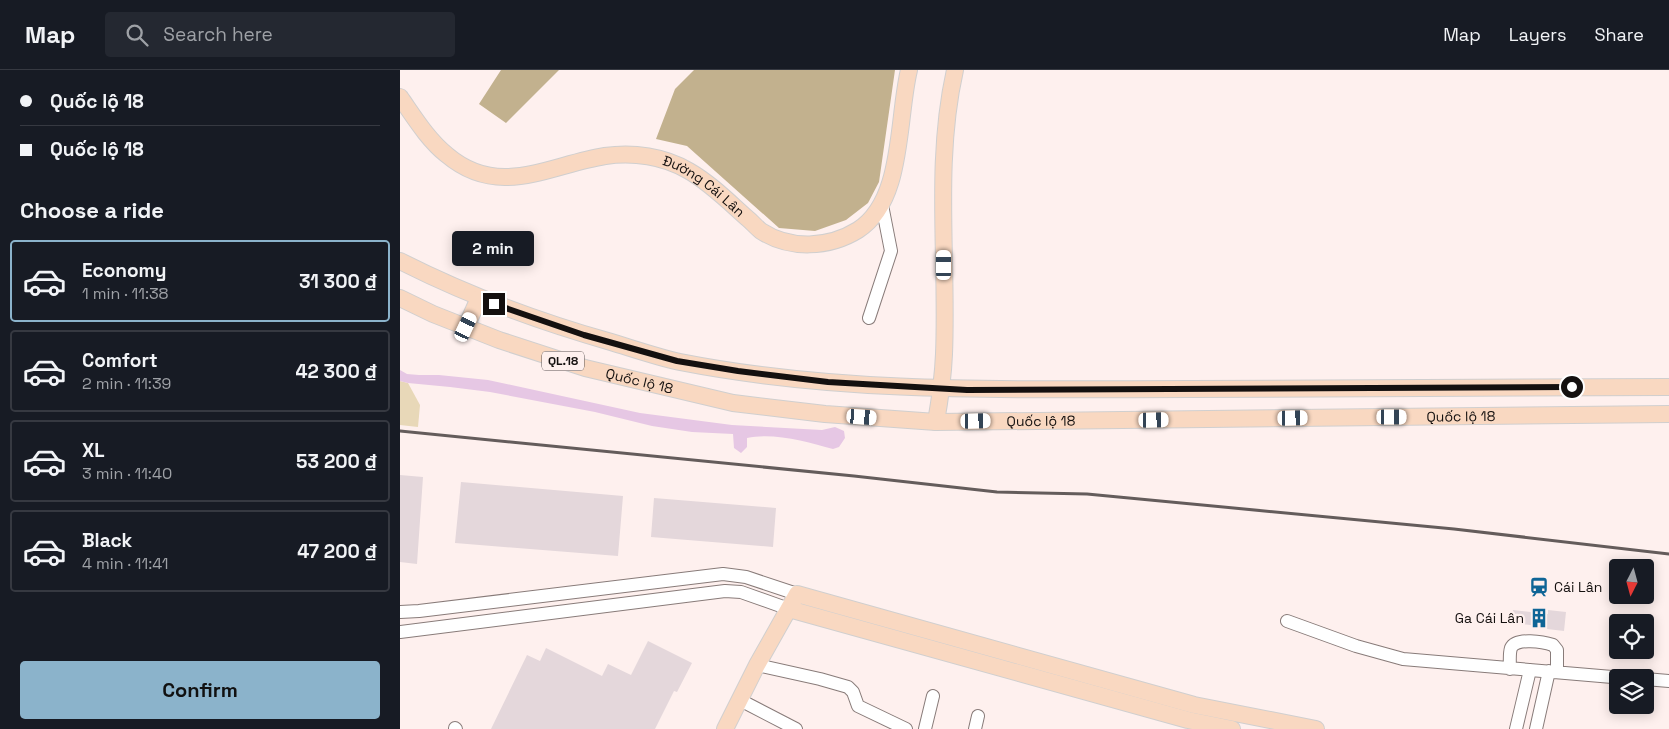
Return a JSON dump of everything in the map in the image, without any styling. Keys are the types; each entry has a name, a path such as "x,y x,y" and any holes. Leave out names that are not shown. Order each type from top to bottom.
{"main road":[{"name":"Đường Cái Lân","path":"400,96 436,146 448,157 481,174 499,177 530,176 622,154 667,160 708,184 760,230 777,240 802,244 819,244 848,235 872,220 882,205 894,166 909,70"},
{"path":"936,422 944,353 943,158 945,125 955,70"},
{"name":"Quốc lộ 18","path":"400,261 479,298 584,335 677,361 738,371 828,382 941,389 1669,387"},
{"name":"Quốc lộ 18","path":"400,298 433,314 499,340 585,368 733,403 825,414 936,422 1669,414"},
{"path":"466,327 479,298"},
{"path":"725,729 757,665 797,594 1194,705 1316,729"},
{"path":"790,609 1188,720 1232,729"}],"street":[{"path":"868,318 891,251 882,205"},
{"path":"400,612 723,574 746,577 797,594"},
{"path":"400,632 725,591 741,592 790,609"},
{"path":"418,611 421,630"},
{"path":"1287,621 1356,646 1403,659 1609,677"},
{"path":"1510,669 1511,649 1516,643 1553,645 1557,650 1553,672 1536,729"},
{"path":"757,665 848,686 853,692 858,706 906,729"},
{"path":"1516,729 1530,670"},
{"path":"1654,679 1669,680"},
{"path":"925,729 933,696"},
{"path":"740,700 796,729"},
{"path":"975,729 978,716"}],"shaded area":[{"path":"501,70 559,70 506,123 479,104"},
{"path":"694,70 895,70 879,182 868,203 846,220 815,231 779,228 687,146 656,139 675,89"},
{"path":"400,370 407,374 488,380 640,413 732,425 822,430 835,427 844,431 845,438 839,447 833,449 813,443 779,437 757,436 747,438 747,447 741,453 734,448 733,434 692,432 652,426 595,412 490,392 408,383 400,381"},
{"path":"400,381 408,383 420,405 418,427 400,425"}],"building":[{"path":"400,475 423,477 417,564 400,562"},
{"path":"461,482 623,496 618,556 455,543"},
{"path":"654,498 776,508 773,547 651,537"},
{"name":"Ga Cái Lân","path":"1513,610 1548,614 1548,610 1566,612 1564,631 1512,623"},
{"path":"648,641 692,663 677,692 674,691 655,729 491,729 527,655 540,661 546,648 602,676 608,664 631,675"}],"railway":[{"path":"400,431 997,492 1087,494 1454,529 1669,554"}],"place":[{"name":"Cái Lân","path":"1539,587"},
{"name":"Ga Cái Lân","path":"1539,618"}],"route":[{"path":"494,304 584,335 677,361 738,371 828,382 967,390 1572,387"}]}
